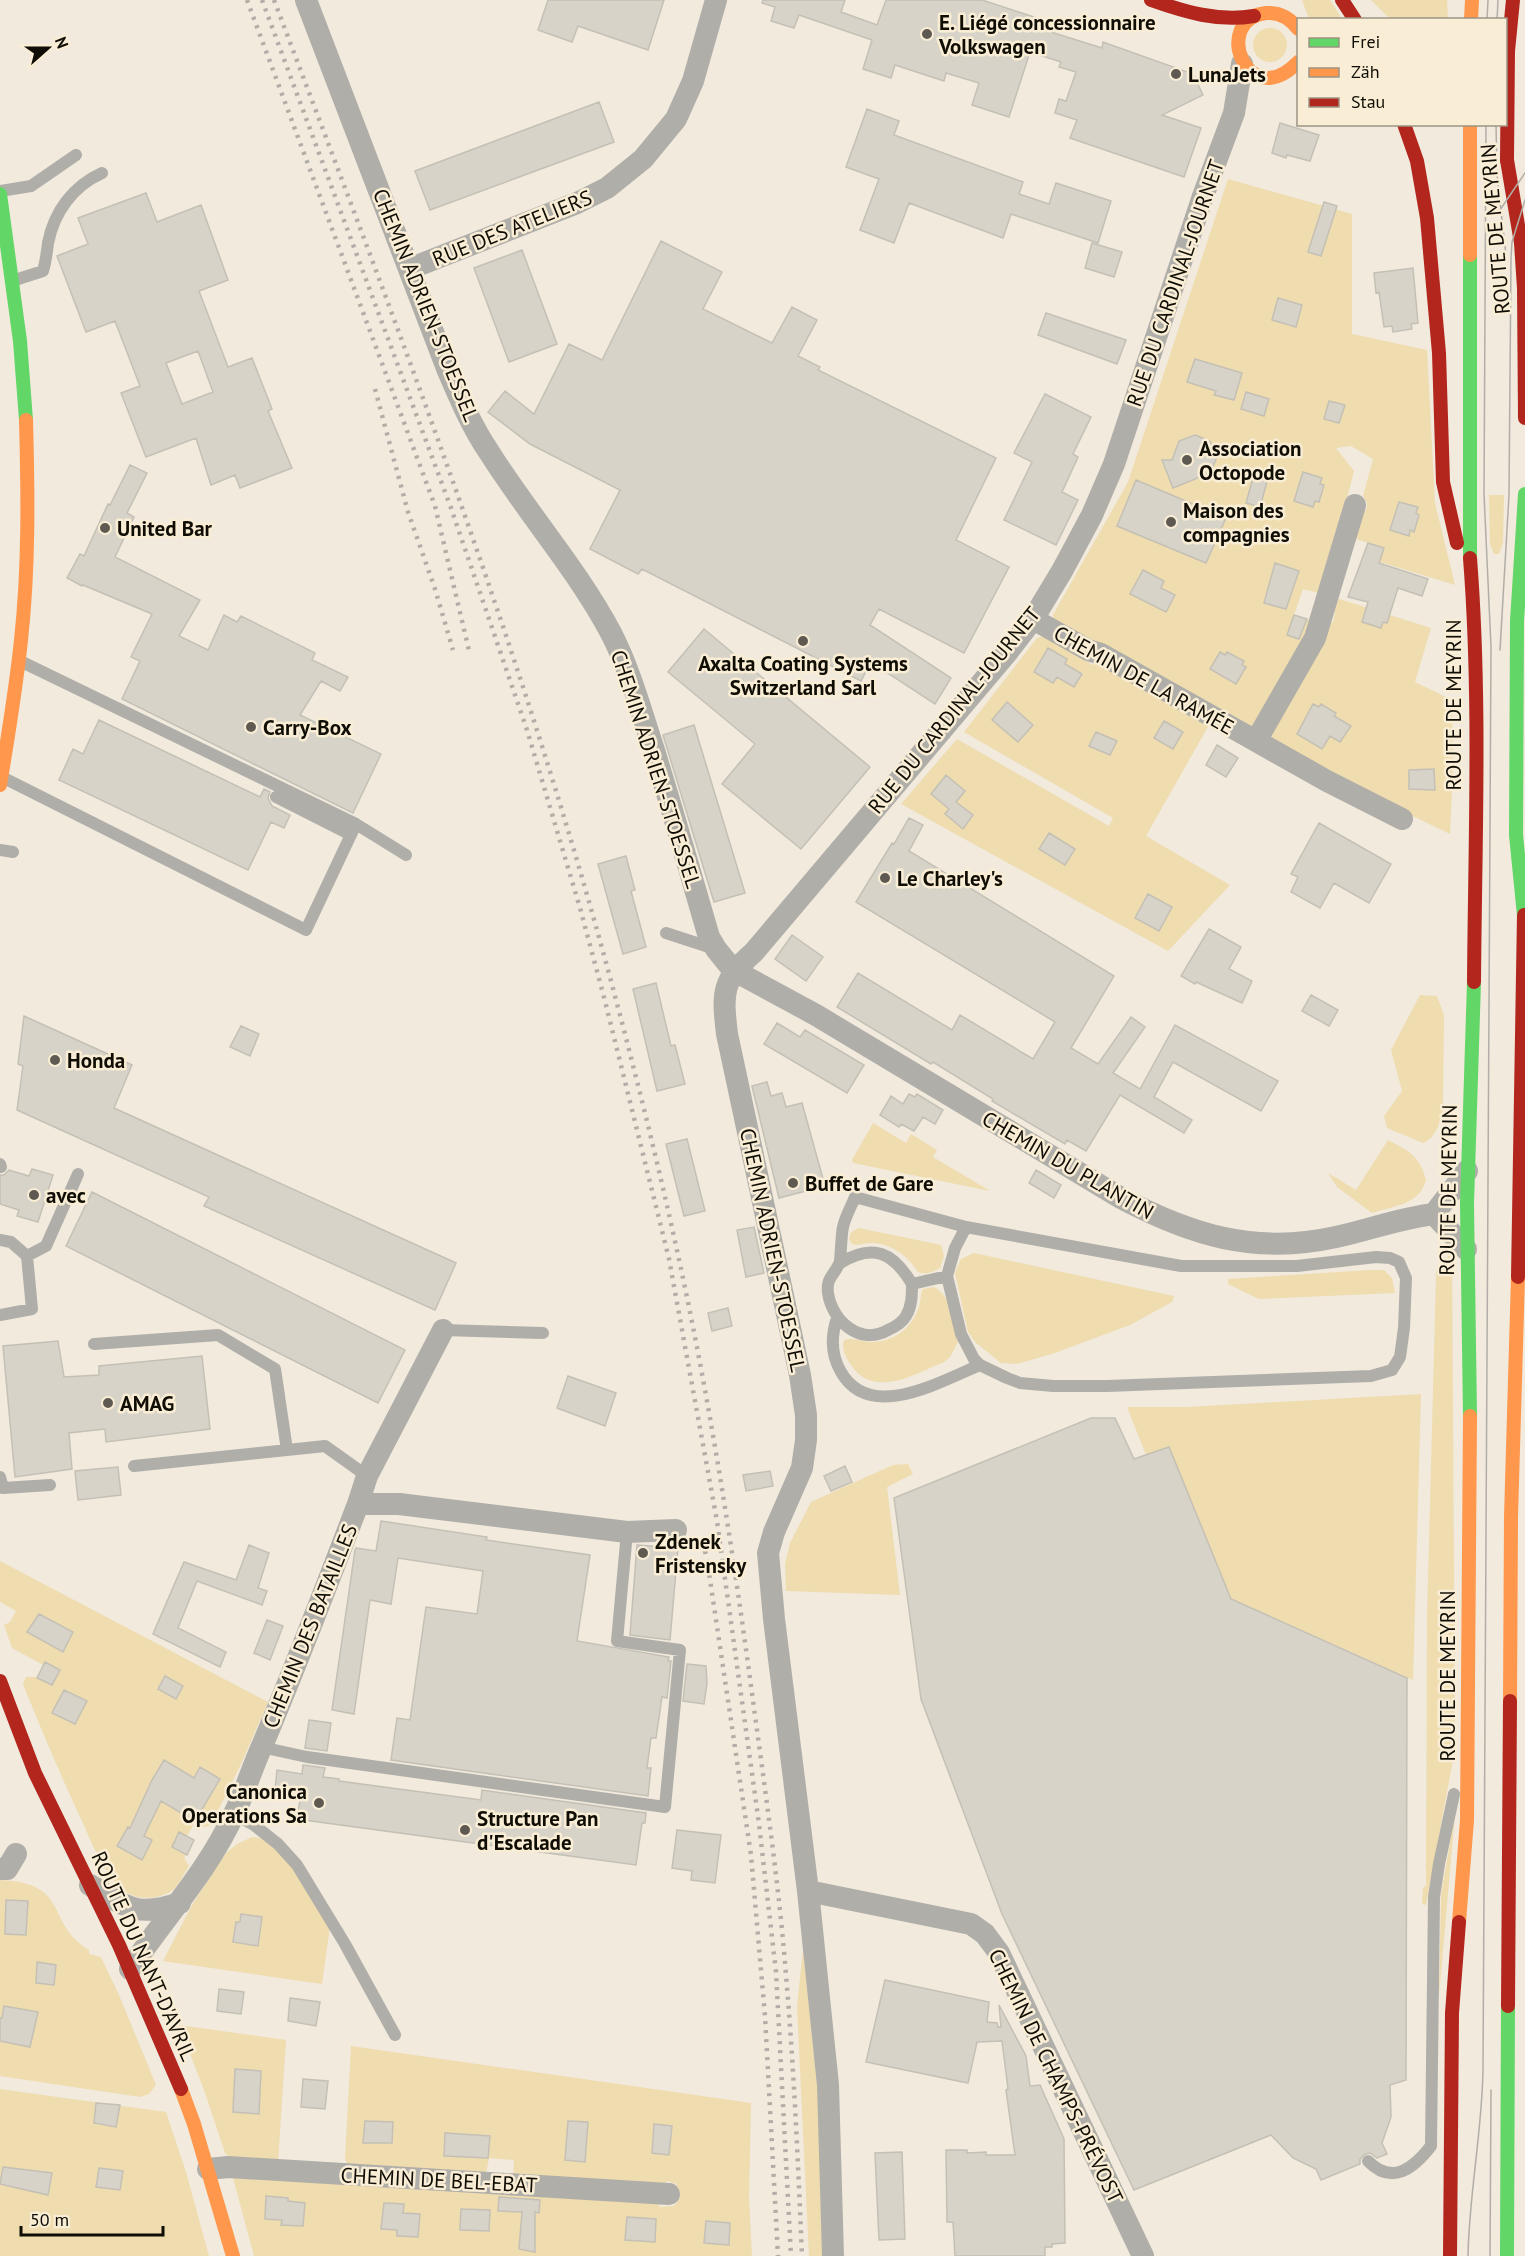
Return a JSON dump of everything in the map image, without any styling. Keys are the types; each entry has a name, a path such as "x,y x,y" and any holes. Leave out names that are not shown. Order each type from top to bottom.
{"main road":[{"path":"1151,0 1179,11 1223,20 1280,14 1297,26"},
{"path":"1241,60 1237,45 1239,34 1245,24 1258,15 1268,0"},
{"path":"1342,0 1354,18"},
{"path":"1471,18 1472,0"},
{"path":"1515,0 1523,36"},
{"name":"ROUTE DE MEYRIN","path":"1515,0 1508,51 1507,160 1521,243 1524,288 1525,418"},
{"path":"1292,8 1297,26"},
{"path":"1179,11 1207,29"},
{"path":"1226,43 1248,70 1261,78 1287,77 1297,64"},
{"path":"1507,84 1525,88"},
{"path":"1507,103 1525,103"},
{"path":"1507,103 1525,110"},
{"path":"1507,123 1525,126"},
{"path":"1405,126 1421,177 1431,254 1442,378 1445,495 1473,592"},
{"name":"ROUTE DE MEYRIN","path":"1450,2256 1452,2013 1467,1820 1470,1405 1474,1245 1467,1172 1474,993 1475,712 1473,592 1469,541 1470,126"},
{"path":"0,193 14,281 22,359 28,470 27,537 16,641 19,660 3,751 1,781"},
{"path":"1507,2256 1511,1517 1515,1428 1524,908 1516,835 1517,621 1525,494"},
{"path":"1519,1131 1525,1146"},
{"path":"1503,1226 1518,1217"},
{"path":"1516,1303 1525,1283"},
{"name":"ROUTE DU NANT-D'AVRIL","path":"0,1681 35,1773 130,1969 182,2091 208,2169 233,2256"}],"street":[{"name":"CHEMIN ADRIEN-STOESSEL","path":"306,0 448,371 474,429 506,479 576,576 612,635 636,696 673,811 709,937 733,970 724,1000 727,1034 800,1375 806,1415 806,1440 802,1468 770,1542 769,1564 808,1891"},
{"name":"RUE DES ATELIERS","path":"409,269 577,203 607,188 643,159 676,119 693,81 716,0"},
{"name":"RUE DU CARDINAL-JOURNET","path":"733,970 754,952 1006,654 1062,572 1092,515 1114,464 1203,195 1234,113 1241,60"},
{"path":"1234,113 1287,77"},
{"name":"CHEMIN DE LA RAMÉE","path":"1256,741 1315,638 1355,505"},
{"name":"CHEMIN DE LA RAMÉE","path":"1032,619 1088,650 1101,654 1327,781 1402,819"},
{"name":"CHEMIN DU PLANTIN","path":"733,970 816,1015 1121,1198 1184,1228 1235,1241 1266,1244 1306,1243 1335,1238 1414,1216 1434,1214"},
{"path":"1467,1172 1434,1214 1474,1245"},
{"path":"358,1504 367,1476 443,1330"},
{"name":"CHEMIN DES BATAILLES","path":"130,1969 180,1904 234,1814 283,1698 358,1504 399,1504 627,1532 675,1530"},
{"path":"90,1885 121,1903 139,1910 161,1910 180,1904"},
{"path":"808,1891 830,2106 833,2256"},
{"name":"CHEMIN DE CHAMPS-PRÉVOST","path":"808,1891 971,1924 985,1934 999,1953 1143,2256"},
{"name":"CHEMIN DE BEL-EBAT","path":"208,2169 228,2167 669,2194"}],"lane":[{"path":"0,193 31,186 76,155"},
{"path":"14,281 43,271 51,231 60,210 81,187 102,173"},
{"path":"19,660 406,855"},
{"path":"1,781 306,930 354,830"},
{"path":"276,797 354,830"},
{"path":"666,933 716,949"},
{"path":"27,1256 46,1246 78,1174"},
{"path":"840,1263 843,1227 855,1197 966,1227 1181,1266 1297,1266 1376,1257 1390,1258 1399,1262 1406,1278 1400,1357 1392,1370 1371,1376 1117,1386 1053,1386 1020,1383 980,1365 974,1359 961,1334 947,1276 954,1248 966,1227"},
{"path":"0,1240 11,1242 27,1256 32,1309 0,1315"},
{"path":"875,1251 896,1263 912,1284 912,1300 906,1316 897,1326 883,1333 871,1335 856,1332 846,1327 837,1318 831,1306 828,1291 830,1278 840,1263 853,1256 875,1251"},
{"path":"912,1284 947,1276"},
{"path":"837,1318 832,1341 838,1368 847,1383 862,1394 880,1397 912,1393 980,1365"},
{"path":"443,1330 543,1333"},
{"path":"94,1344 218,1335 275,1369 287,1450"},
{"path":"134,1466 325,1446 367,1476"},
{"path":"0,1478 3,1488 50,1485"},
{"path":"261,1747 307,1757 665,1807 680,1650 617,1641 627,1532"},
{"path":"1368,2161 1384,2173 1401,2172 1418,2163 1431,2146 1434,1897 1439,1864 1468,1735"},
{"path":"234,1814 254,1824 297,1865 345,1944 395,2036"}],"shaded area":[{"path":"1302,0 1330,0 1341,18 1309,18"},
{"path":"1371,0 1447,0 1448,18 1389,18"},
{"path":"1270,28 1282,33 1287,45 1282,57 1270,62 1258,57 1253,45 1258,33"},
{"path":"1228,179 1352,214 1352,334 1427,350 1435,503 1455,585 1364,557 1368,543 1356,539 1358,520 1367,508 1367,502 1363,496 1373,459 1351,446 1336,448 1354,471 1323,594 1303,589 1294,615 1313,622 1257,727 1248,730 1054,621 1053,615 1128,482"},
{"path":"1489,495 1504,495 1503,543 1499,554 1494,554 1490,544"},
{"path":"1333,597 1431,628 1415,682 1452,700 1453,768 1450,834 1332,777 1269,743 1268,733 1327,623 1333,622 1335,613 1331,609"},
{"path":"1044,636 1093,665 1097,661 1209,725 1146,836 1230,885 1168,951 901,804 957,739 1109,826 1113,818 964,732 1037,638"},
{"path":"1420,995 1437,996 1444,1015 1443,1108 1435,1133 1423,1143 1387,1128 1384,1116 1402,1091 1391,1050"},
{"path":"873,1123 906,1143 911,1134 937,1150 933,1157 990,1191 853,1163 852,1160"},
{"path":"1388,1140 1413,1155 1424,1172 1426,1180 1423,1188 1412,1200 1372,1213 1337,1187 1328,1173 1356,1190"},
{"path":"859,1228 941,1245 944,1256 940,1268 929,1273 921,1273 904,1256 885,1245 852,1244 849,1239 851,1232"},
{"path":"1452,1252 1455,1749 1426,1905 1422,1904 1423,1888 1426,1886 1427,1616 1436,1271"},
{"path":"974,1253 1174,1296 1172,1302 1130,1325 1055,1353 1017,1364 1001,1363 975,1342 968,1332 955,1273 961,1259"},
{"path":"1384,1270 1392,1278 1395,1293 1259,1299 1228,1284 1228,1279"},
{"path":"934,1287 945,1297 953,1319 958,1342 950,1357 944,1362 896,1381 871,1381 860,1375 846,1356 843,1347 844,1340 872,1342 895,1336 907,1327 916,1315 923,1289"},
{"path":"1421,1394 1413,1680 1231,1599 1169,1447 1146,1455 1127,1407 1188,1407"},
{"path":"908,1464 913,1474 887,1487 900,1595 786,1591 785,1564 790,1543 811,1502 893,1465"},
{"path":"0,1561 268,1702 211,1825 205,1827 195,1822 187,1836 194,1840 184,1858 189,1866 176,1887 164,1895 144,1898 131,1895 111,1877 99,1858 23,1684 26,1677 38,1677 43,1665 12,1648 4,1625 10,1622 16,1611 0,1602"},
{"path":"1455,1814 1439,1996 1441,1895"},
{"path":"252,1837 272,1840 332,1912 322,1984 163,1961 192,1905 226,1853 237,1844"},
{"path":"0,1880 23,1883 38,1888 48,1896 75,1939 89,1950 89,1954 101,1957 156,2085 149,2094 140,2097 0,2076"},
{"path":"803,1949 821,2121 826,2256 809,2256 797,2007"},
{"path":"179,2025 286,2040 278,2163 234,2161 225,2153"},
{"path":"351,2046 751,2103 749,2198 752,2256 254,2256 233,2178 655,2199 660,2207 674,2206 678,2201 680,2193 676,2184 668,2181 659,2186 513,2176 514,2160 489,2158 486,2174 348,2166 345,2159"},
{"path":"0,2089 166,2112 186,2172 209,2256 0,2256"}],"building":[{"path":"548,0 664,0 648,50 578,26 572,42 538,30"},
{"path":"763,0 845,0 841,12 877,25 886,0 982,0 1040,19 1038,28 1102,48 1103,42 1193,74 1203,95 1162,115 1201,128 1184,177 1070,138 1077,120 1055,113 1059,99 1066,101 1076,72 1059,67 1061,62 1030,52 1009,117 972,105 979,83 946,73 944,81 895,65 891,78 863,69 872,40 799,15 794,28 771,21 775,7 762,3"},
{"path":"599,102 614,142 430,210 415,171"},
{"path":"867,109 899,121 894,135 1023,182 1019,194 1049,204 1056,183 1111,201 1098,243 1011,214 1003,238 909,203 894,243 860,230 879,179 846,167"},
{"path":"1280,123 1319,135 1310,161 1287,155 1286,158 1272,153"},
{"path":"146,193 157,222 201,205 228,280 199,291 228,367 252,358 272,409 268,411 292,468 240,488 235,475 211,485 196,438 146,457 121,393 140,386 115,321 86,332 57,256 88,244 78,218","holes":["198,351 213,392 182,404 166,363"]},
{"path":"1324,202 1337,206 1321,256 1308,252"},
{"path":"661,241 722,272 703,309 772,343 792,307 817,320 798,356 820,367 818,370 996,458 956,540 1009,567 964,653 879,609 870,625 951,678 935,704 871,662 861,681 642,569 638,574 590,549 620,490 530,444 488,412 505,391 534,414 569,344 602,360"},
{"path":"1092,243 1122,252 1114,277 1085,268"},
{"path":"522,250 557,344 509,362 474,268"},
{"path":"1413,268 1418,323 1411,324 1412,329 1393,332 1392,326 1384,327 1374,273"},
{"path":"1278,298 1302,305 1296,327 1272,320"},
{"path":"1046,313 1126,340 1117,364 1038,335"},
{"path":"1195,359 1242,373 1234,400 1214,395 1216,391 1187,382"},
{"path":"1246,392 1269,399 1264,416 1241,409"},
{"path":"1045,394 1091,417 1073,454 1078,457 1062,492 1078,500 1056,545 1004,520 1032,462 1014,453"},
{"path":"1329,401 1345,405 1339,423 1324,419"},
{"path":"1195,435 1210,441 1217,457 1210,473 1173,488 1162,460 1172,460 1179,441"},
{"path":"130,465 147,473 127,513 134,517 115,557 200,600 179,636 208,650 224,615 237,622 241,616 315,653 312,660 348,677 340,691 321,681 300,715 381,754 353,813 122,699 140,661 131,657 152,614 67,578 80,554 84,556 108,504 110,505"},
{"path":"1303,472 1322,478 1320,484 1324,485 1319,502 1315,501 1313,507 1294,501"},
{"path":"1254,474 1268,478 1260,507 1246,503"},
{"name":"Maison des compagnies","path":"1136,480 1226,518 1206,563 1117,526"},
{"path":"1399,502 1418,507 1416,513 1419,515 1414,532 1410,530 1409,536 1390,530"},
{"path":"1368,543 1384,548 1379,563 1428,579 1422,596 1398,588 1387,623 1383,622 1381,628 1362,622 1368,602 1348,597"},
{"path":"1275,563 1299,571 1286,609 1264,603"},
{"path":"1143,570 1164,581 1161,588 1175,595 1166,612 1130,594"},
{"path":"1294,615 1307,619 1299,639 1287,635"},
{"path":"704,629 870,767 801,849 722,784 755,744 668,672"},
{"path":"1048,648 1067,659 1065,664 1082,674 1074,687 1057,677 1053,683 1034,672"},
{"path":"1220,652 1225,655 1227,652 1244,661 1242,665 1246,667 1236,684 1210,669"},
{"path":"1007,702 1033,725 1018,742 992,720"},
{"path":"1313,704 1319,707 1321,704 1336,713 1334,716 1351,726 1340,742 1330,736 1322,749 1297,734"},
{"path":"99,720 260,797 264,789 270,792 268,798 272,806 290,815 284,828 271,822 248,870 59,780 73,749 83,754"},
{"path":"1164,721 1183,732 1173,749 1154,738"},
{"path":"694,725 745,893 714,902 663,735"},
{"path":"1096,732 1117,741 1110,755 1089,746"},
{"path":"1217,745 1238,758 1226,777 1206,765"},
{"path":"1434,769 1435,790 1409,789 1409,770"},
{"path":"946,775 965,791 956,802 973,815 963,829 945,814 949,809 931,794"},
{"path":"909,818 923,825 909,851 1114,976 1071,1048 1098,1064 1131,1017 1145,1027 1113,1073 1140,1089 1175,1025 1278,1081 1261,1111 1173,1062 1154,1097 1192,1120 1184,1133 1120,1095 1086,1151 1067,1140 1065,1144 992,1101 993,1099 933,1062 931,1064 837,1007 858,973 952,1030 960,1015 1033,1059 1055,1022 856,902"},
{"path":"1319,823 1391,864 1369,903 1334,883 1320,908 1291,892 1298,877 1291,874"},
{"path":"1049,833 1075,849 1065,865 1039,849"},
{"path":"626,856 635,890 631,891 646,947 623,954 598,864"},
{"path":"1148,894 1172,907 1159,931 1135,918"},
{"path":"1209,929 1241,947 1229,969 1252,981 1242,1003 1181,976"},
{"path":"792,935 823,957 806,981 775,959"},
{"path":"656,983 671,1046 675,1045 685,1084 657,1091 633,989"},
{"path":"1311,995 1338,1010 1329,1026 1302,1011"},
{"path":"24,1016 132,1065 114,1108 456,1263 435,1310 204,1206 209,1197 17,1110 23,1066 18,1064"},
{"path":"777,1023 800,1037 805,1030 864,1065 847,1093 764,1044"},
{"path":"241,1026 259,1034 250,1056 230,1047"},
{"path":"767,1082 771,1096 782,1093 786,1107 802,1103 825,1186 779,1198 752,1086"},
{"path":"909,1094 915,1097 917,1094 943,1110 935,1124 923,1117 914,1131 901,1124 899,1127 880,1115 891,1096 903,1104"},
{"path":"687,1139 705,1211 684,1216 666,1144"},
{"path":"32,1169 53,1175 38,1222 17,1216 19,1210 0,1204 0,1175 4,1175 9,1170 29,1176"},
{"path":"1036,1170 1061,1185 1054,1198 1029,1183"},
{"path":"92,1192 405,1350 378,1403 66,1246"},
{"path":"754,1227 764,1273 746,1277 737,1230"},
{"path":"728,1308 732,1326 712,1331 708,1313"},
{"name":"AMAG","path":"58,1341 64,1377 99,1375 99,1366 202,1356 210,1429 106,1442 105,1429 69,1433 72,1469 15,1477 3,1346"},
{"path":"568,1376 616,1393 605,1426 557,1408"},
{"path":"1091,1418 1115,1418 1134,1459 1169,1447 1231,1599 1407,1678 1406,2080 1390,2085 1391,2117 1382,2143 1387,2154 1377,2158 1370,2153 1365,2154 1360,2159 1360,2164 1321,2180 1316,2169 1293,2158 1271,2135 1134,2190 1002,1914 921,1699 894,1498"},
{"path":"845,1466 852,1482 831,1491 824,1476"},
{"path":"118,1467 121,1495 78,1500 75,1471"},
{"path":"770,1471 773,1486 746,1491 743,1475"},
{"path":"381,1521 487,1537 486,1540 590,1555 577,1641 669,1657 668,1661 671,1661 667,1698 662,1697 656,1738 651,1738 647,1768 651,1768 648,1796 391,1760 397,1718 410,1720 426,1607 477,1614 483,1571 398,1558 391,1604 370,1600 354,1714 332,1710 355,1550 356,1548 376,1551"},
{"path":"249,1545 269,1553 258,1588 267,1591 262,1605 197,1581 178,1628 226,1652 220,1667 153,1634 184,1562 236,1580"},
{"path":"637,1545 678,1548 670,1640 630,1635"},
{"path":"39,1614 73,1632 63,1652 27,1632"},
{"path":"267,1620 283,1626 270,1660 254,1653"},
{"path":"45,1662 60,1670 52,1685 37,1678"},
{"path":"687,1664 706,1666 707,1683 704,1704 683,1701"},
{"path":"165,1676 183,1686 176,1699 158,1689"},
{"path":"64,1690 87,1701 75,1724 52,1713"},
{"path":"309,1720 331,1723 327,1751 305,1748"},
{"path":"164,1760 194,1778 200,1767 220,1779 195,1821 161,1801 144,1836 152,1840 142,1860 117,1846 128,1827 130,1828"},
{"path":"303,1765 325,1768 323,1777 339,1779 339,1781 481,1800 482,1790 646,1813 645,1823 642,1823 636,1865 297,1819 301,1793 275,1790 277,1770 302,1774"},
{"path":"677,1830 721,1835 715,1883 691,1880 692,1871 672,1868"},
{"path":"179,1832 194,1840 187,1855 172,1847"},
{"path":"6,1900 28,1901 26,1935 5,1934"},
{"path":"241,1914 262,1917 258,1946 233,1942 236,1922 240,1922"},
{"path":"37,1962 56,1965 54,1985 36,1983"},
{"path":"885,1980 989,2002 987,2022 997,2023 998,2027 1001,2027 999,2005 1026,2056 1030,2086 1040,2085 1064,2139 1065,2243 1045,2247 1045,2256 955,2256 953,2222 947,2222 946,2150 967,2150 967,2153 986,2152 986,2155 1015,2155 1002,2041 977,2042 968,2083 866,2062"},
{"path":"219,1989 244,1992 241,2014 217,2011"},
{"path":"290,1998 320,2002 316,2026 288,2021"},
{"path":"4,2006 38,2012 30,2047 0,2041 0,2018 2,2018"},
{"path":"235,2069 261,2071 259,2114 233,2112"},
{"path":"303,2079 328,2081 325,2109 301,2107"},
{"path":"96,2103 120,2105 116,2127 94,2123"},
{"path":"365,2121 393,2122 392,2143 363,2143"},
{"path":"568,2121 588,2122 585,2162 565,2160"},
{"path":"654,2124 672,2126 669,2155 652,2153"},
{"path":"445,2133 490,2136 488,2158 444,2156"},
{"path":"902,2152 905,2239 879,2240 875,2153"},
{"path":"3,2167 52,2173 48,2195 0,2184"},
{"path":"99,2168 123,2171 120,2190 96,2187"},
{"path":"266,2196 288,2198 288,2201 305,2203 303,2226 281,2225 282,2220 265,2219"},
{"path":"499,2197 540,2200 539,2213 535,2212 535,2252 519,2249 522,2212 498,2211"},
{"path":"384,2203 404,2204 403,2213 420,2214 418,2237 397,2236 397,2230 381,2229"},
{"path":"461,2209 490,2210 489,2231 460,2230"},
{"path":"627,2217 656,2219 655,2242 625,2240"},
{"path":"706,2221 730,2223 729,2245 704,2243"}],"tram line":[{"path":"1487,18 1488,0"},
{"path":"1497,18 1498,0"},
{"path":"1468,2256 1483,2070 1491,647 1484,494 1486,126"},
{"path":"1496,126 1497,175 1506,255"},
{"path":"1500,210 1525,173"},
{"path":"1500,650 1509,495 1511,258 1512,242 1525,200"},
{"path":"1490,2256 1491,2090"}],"railway":[{"path":"247,0 435,506 470,655"},
{"path":"262,0 451,508 527,730 605,1001 669,1259 717,1521 759,1824 776,1972 791,2256"},
{"path":"274,0 413,370 500,618 580,869 657,1161 685,1285 711,1422 734,1565 768,1808 789,2010 802,2256"},
{"path":"375,389 408,512 453,650"},
{"path":"705,1551 710,1574"},
{"path":"708,1566 751,1855 765,2016 778,2256"}],"traffic: fast":[{"path":"0,194 20,341 26,420"},
{"path":"1470,255 1470,558"},
{"path":"1524,915 1516,835 1517,621 1525,494"},
{"path":"1470,1416 1467,1204 1474,982"},
{"path":"1507,2256 1508,2006"}],"traffic: slow":[{"path":"1471,18 1472,0"},
{"path":"1297,28 1284,16 1266,13 1249,19 1241,31 1239,45 1242,60 1251,71 1264,78 1280,75 1297,63"},
{"path":"1470,126 1470,255"},
{"path":"0,785 24,613 27,530 26,420"},
{"path":"1510,1701 1511,1517 1518,1277"},
{"path":"1459,1922 1467,1820 1470,1416"},
{"path":"181,2089 194,2124 233,2256"}],"traffic: jam":[{"path":"1151,0 1202,15 1228,18 1254,16"},
{"path":"1342,0 1354,18"},
{"path":"1508,51 1513,0"},
{"path":"1507,160 1508,51"},
{"path":"1405,126 1417,161 1427,218 1439,353 1443,482 1457,543"},
{"path":"1507,160 1521,243 1524,288 1525,418"},
{"path":"1470,558 1476,717 1474,982"},
{"path":"1518,1277 1524,915"},
{"path":"0,1681 35,1773 119,1945 181,2089"},
{"path":"1508,2006 1510,1701"},
{"path":"1450,2256 1452,2013 1459,1922"}],"place":[{"name":"E. Liégé concessionnaire Volkswagen","path":"927,34"},
{"name":"LunaJets","path":"1176,74"},
{"name":"Association Octopode","path":"1187,460"},
{"name":"Maison des compagnies","path":"1171,522"},
{"name":"United Bar","path":"105,528"},
{"name":"Axalta Coating Systems Switzerland Sarl","path":"803,641"},
{"name":"Carry-Box","path":"251,727"},
{"name":"Le Charley's","path":"885,878"},
{"name":"Honda","path":"55,1060"},
{"name":"Buffet de Gare","path":"793,1183"},
{"name":"avec","path":"34,1195"},
{"name":"AMAG","path":"108,1403"},
{"name":"Zdenek Fristensky","path":"643,1553"},
{"name":"Canonica Operations Sa","path":"319,1803"},
{"name":"Structure Pan d'Escalade","path":"465,1830"}]}
